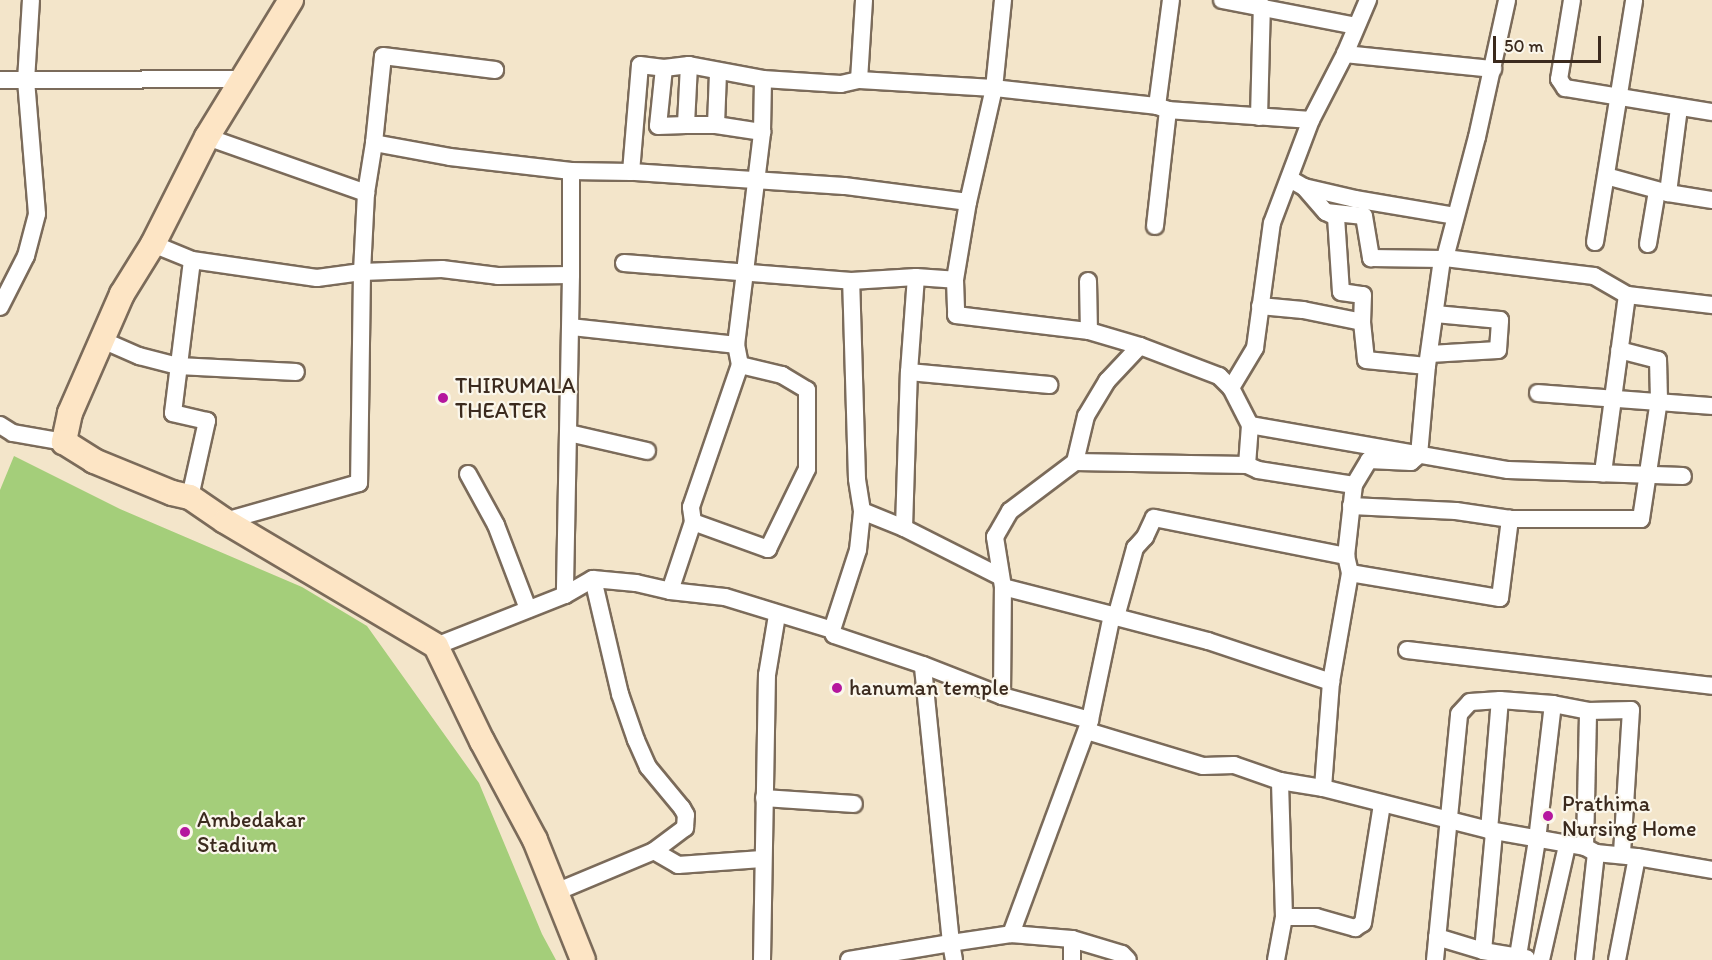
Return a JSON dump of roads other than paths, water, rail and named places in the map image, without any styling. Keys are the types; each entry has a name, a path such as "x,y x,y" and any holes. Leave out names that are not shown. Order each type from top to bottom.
{"street":[{"path":"0,305 26,256 37,214 26,81 31,0"},
{"path":"64,442 70,413 100,339 122,294 153,244 207,137 291,0"},
{"path":"859,80 864,0"},
{"path":"1002,0 994,88 968,202 955,280 956,315 1089,332 1140,346 1219,376 1231,388 1250,425 1247,465"},
{"path":"1155,226 1170,0"},
{"path":"1222,0 1356,26"},
{"path":"1231,388 1255,348 1272,223 1297,183 1311,120 1346,54 1368,0"},
{"path":"1323,788 1331,682 1350,573 1346,556 1354,484 1369,460 1411,462 1419,455 1428,360 1444,259 1507,0"},
{"path":"1572,0 1559,79 1565,88 1620,99 1712,112"},
{"path":"1595,242 1620,99 1634,0"},
{"path":"1259,117 1262,6"},
{"path":"1346,54 1492,69"},
{"path":"225,521 359,483 362,272 366,193 383,56 495,70"},
{"path":"631,172 640,65 664,68 689,65 763,79 841,84 859,80 994,88 1163,108 1311,120"},
{"path":"686,125 689,65"},
{"path":"664,68 658,126 716,125 762,132"},
{"path":"716,125 718,72"},
{"path":"0,80 242,79"},
{"path":"670,591 693,522 691,507 740,365 735,345 762,132 763,79"},
{"path":"1648,244 1663,192 1680,108"},
{"path":"207,137 366,193"},
{"path":"374,142 450,157 571,171 631,172 844,186 968,202"},
{"path":"565,595 571,327 571,171"},
{"path":"1606,176 1663,192 1712,200"},
{"path":"1297,183 1355,199 1455,216"},
{"path":"1297,183 1326,212 1336,217 1341,292 1363,295 1362,322 1366,360 1428,360 1498,350 1500,320 1434,314"},
{"path":"1326,212 1364,216 1371,258 1444,259 1594,276 1627,295 1712,305"},
{"path":"153,244 192,260 316,278 362,272 442,269 498,276 571,275"},
{"path":"190,497 207,421 173,413 192,260"},
{"path":"624,263 851,281 916,277 955,280"},
{"path":"904,528 909,372 916,277"},
{"path":"851,281 857,478 862,511 858,550 832,630 834,635 923,665 1002,696 1090,720"},
{"path":"1088,281 1089,332"},
{"path":"1603,473 1627,295"},
{"path":"1260,306 1303,310 1362,322"},
{"path":"571,327 735,345"},
{"path":"100,339 139,356 178,366 296,372"},
{"path":"1075,462 1086,416 1107,381 1140,346"},
{"path":"1351,506 1456,511 1510,519 1641,519 1659,400 1658,360 1619,350"},
{"path":"693,522 768,549 807,469 807,390 782,375 740,365"},
{"path":"909,372 1049,385"},
{"path":"1538,393 1659,400 1712,406"},
{"path":"0,425 13,433 64,442 94,461 172,493 190,497 225,521 436,646 482,741 535,840 583,960"},
{"path":"1250,425 1508,470 1683,476"},
{"path":"569,433 647,451"},
{"path":"1002,696 1001,581 995,537 1000,524 1010,511 1075,462 1247,465 1257,470 1354,484"},
{"path":"468,474 496,525 528,609"},
{"path":"862,511 904,528 1001,581 1114,616 1208,641 1331,682"},
{"path":"1346,556 1154,518 1145,537 1135,548 1114,616 1087,730 1203,766 1234,765 1280,781 1323,788 1491,831 1712,870"},
{"path":"1350,573 1500,598 1510,519"},
{"path":"436,646 565,595 593,579 636,583 670,591 687,591 725,597 777,615 832,630"},
{"path":"556,892 654,851 685,828 686,815 648,767 636,740 620,694 593,579"},
{"path":"762,960 767,675 777,615"},
{"path":"1407,650 1712,686"},
{"path":"923,665 954,960"},
{"path":"1483,951 1500,700"},
{"path":"1435,960 1459,714 1470,702 1500,700 1553,704 1588,711 1631,710 1629,856 1617,960"},
{"path":"1518,956 1537,840 1553,704"},
{"path":"1584,960 1590,850 1588,711"},
{"path":"1011,934 1090,720"},
{"path":"1276,960 1284,917 1280,781"},
{"path":"764,798 854,804"},
{"path":"1284,917 1316,917 1355,928 1363,923 1382,804"},
{"path":"1437,937 1483,951 1539,960 1567,846"},
{"path":"654,851 678,865 762,860"},
{"path":"849,960 1011,934 1072,939 1122,954 1128,960"},
{"path":"1072,939 1072,960"}],"place":[{"name":"THIRUMALA THEATER","path":"443,398"},
{"name":"hanuman temple","path":"837,688"},
{"name":"Prathima Nursing Home","path":"1548,816"},
{"name":"Ambedakar Stadium","path":"185,832"}]}
